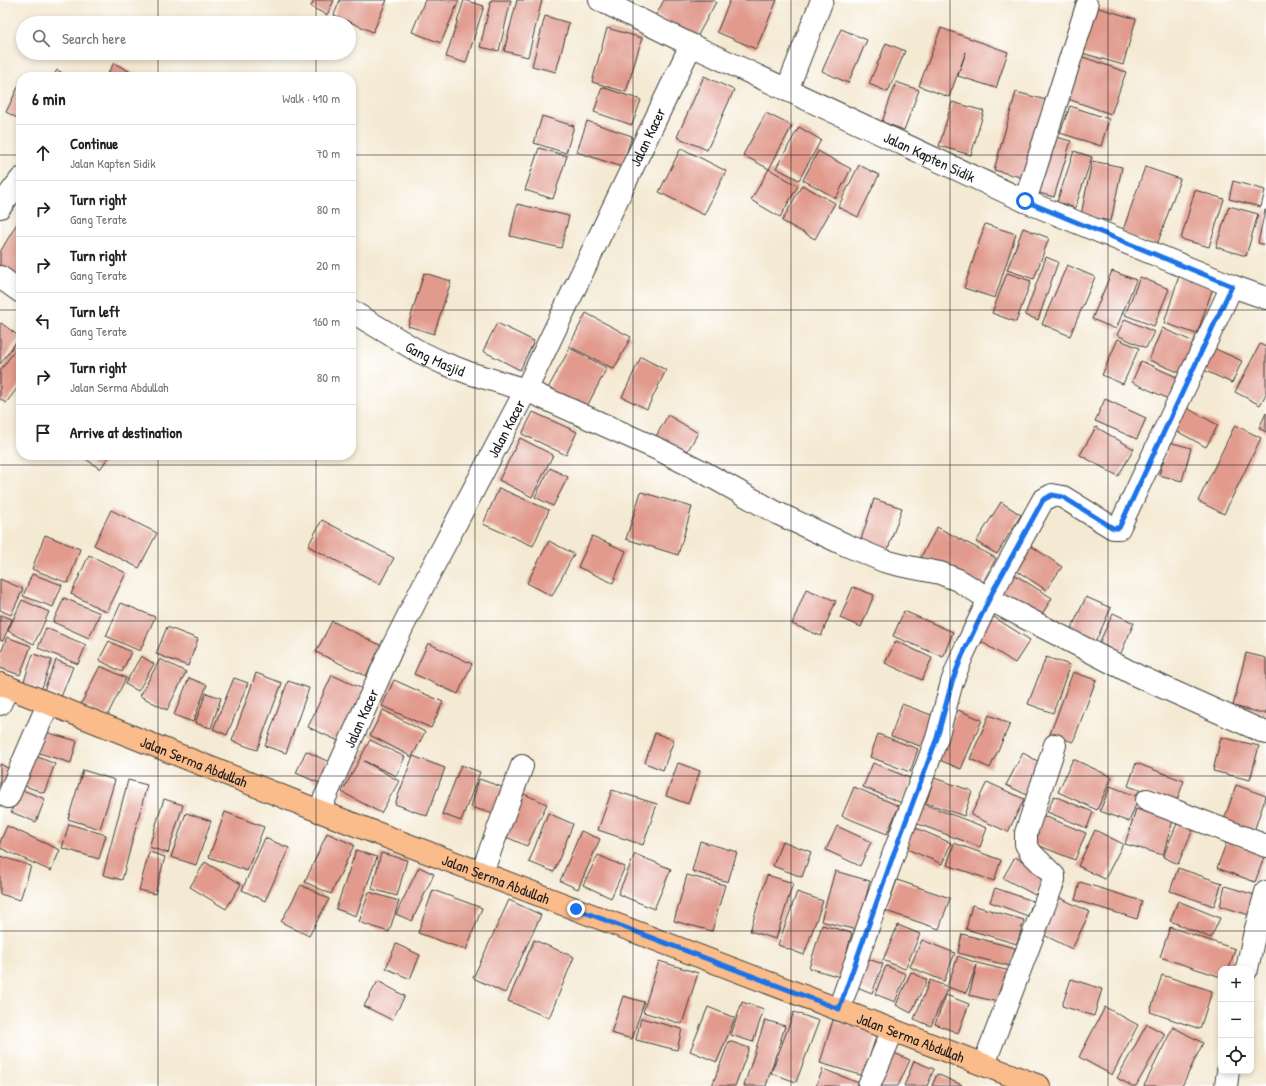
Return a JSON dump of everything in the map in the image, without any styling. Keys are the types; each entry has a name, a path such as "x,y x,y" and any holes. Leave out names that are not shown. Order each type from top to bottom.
{"main road":[{"name":"Jalan Serma Abdullah","path":"3,692 48,704 318,811 482,872 1039,1086"}],"street":[{"name":"Jalan Kapten Sidik","path":"600,0 691,45 1025,201 1232,286 1266,298"},
{"path":"787,90 822,0"},
{"path":"1025,201 1087,6"},
{"name":"Jalan Kacer","path":"318,811 392,648 526,390 691,45"},
{"path":"0,207 16,186"},
{"path":"0,277 16,288"},
{"path":"839,1009 894,853 937,738 952,682 962,656 989,599 1043,500 1052,495 1063,497 1113,528 1119,528 1232,286"},
{"name":"Gang Masjid","path":"356,314 416,350 443,363 469,373 526,390 660,450 777,513 846,545 884,561 940,573 952,578 989,599 1138,676 1266,733"},
{"path":"8,797 48,704"},
{"path":"984,1064 1054,880 1054,876 1031,854 1026,844 1026,833 1055,745"},
{"path":"482,872 522,766"},
{"path":"1147,800 1266,846"},
{"path":"1248,966 1266,892"},
{"path":"869,1086 893,1030"},
{"path":"1226,1086 1228,1074"}],"building":[{"path":"314,0 334,0 327,15 311,7"},
{"path":"340,0 387,0 373,32 356,25 356,16 334,15"},
{"path":"425,0 459,0 441,43 412,32"},
{"path":"464,0 484,6 466,63 446,57"},
{"path":"491,0 511,0 499,51 480,47"},
{"path":"517,0 542,0 528,57 504,51"},
{"path":"664,0 713,0 716,2 697,37 656,15"},
{"path":"730,0 777,0 756,49 717,32"},
{"path":"1092,6 1136,19 1123,65 1079,52"},
{"path":"545,16 569,23 556,72 532,66"},
{"path":"607,28 642,38 626,92 592,82"},
{"path":"941,28 1008,52 996,88 958,76 966,52 949,97 919,86"},
{"path":"841,29 867,40 848,83 822,71"},
{"path":"886,43 905,51 888,92 869,84"},
{"path":"1077,55 1126,72 1111,114 1062,97"},
{"path":"114,63 131,72 109,72"},
{"path":"704,76 734,90 707,150 677,137"},
{"path":"896,82 919,90 904,130 882,122"},
{"path":"602,87 641,100 632,125 594,112"},
{"path":"16,91 16,117 6,112"},
{"path":"1016,92 1046,100 1024,178 994,170"},
{"path":"952,102 984,111 971,155 939,146"},
{"path":"1070,106 1109,119 1101,146 1060,133"},
{"path":"766,113 792,126 769,169 743,155"},
{"path":"542,116 574,126 566,153 534,143"},
{"path":"587,121 632,136 622,167 577,152"},
{"path":"799,127 821,140 799,180 776,168"},
{"path":"1048,135 1071,141 1054,197 1032,191"},
{"path":"539,148 567,156 553,199 525,190"},
{"path":"681,148 726,171 704,215 659,192"},
{"path":"818,151 851,169 836,198 803,180"},
{"path":"1074,151 1092,157 1075,208 1057,202"},
{"path":"1092,161 1122,167 1111,221 1081,215"},
{"path":"859,165 879,175 858,217 838,207"},
{"path":"1145,167 1180,179 1157,245 1122,233"},
{"path":"769,169 798,186 780,217 751,200"},
{"path":"1233,181 1265,190 1261,207 1229,199"},
{"path":"802,185 835,203 815,239 782,221"},
{"path":"1195,190 1224,199 1209,247 1181,239"},
{"path":"517,204 569,216 561,248 510,236"},
{"path":"1229,206 1258,214 1246,256 1216,247"},
{"path":"1266,210 1266,245 1258,243"},
{"path":"985,224 1016,234 995,298 964,288"},
{"path":"16,225 16,277 0,267 0,252"},
{"path":"1023,228 1049,238 1034,279 1007,270"},
{"path":"1046,257 1058,262 1038,320 1025,315"},
{"path":"1067,265 1095,277 1070,336 1042,324"},
{"path":"1112,271 1136,280 1116,329 1092,319"},
{"path":"424,273 451,281 434,334 408,326"},
{"path":"1007,273 1031,281 1016,322 992,313"},
{"path":"1179,276 1213,288 1197,334 1164,323"},
{"path":"1140,277 1169,289 1154,326 1125,315"},
{"path":"586,313 631,337 614,369 569,346"},
{"path":"1125,319 1154,332 1146,348 1117,335"},
{"path":"1,323 16,334 16,342 0,364"},
{"path":"497,323 534,341 520,370 483,351"},
{"path":"1162,328 1196,343 1183,374 1149,360"},
{"path":"1118,339 1139,348 1123,384 1102,375"},
{"path":"1260,344 1266,347 1266,394 1260,405 1235,392"},
{"path":"1207,345 1242,361 1232,383 1197,367"},
{"path":"570,348 607,368 585,410 547,390"},
{"path":"16,349 16,390 6,403 0,399 0,371"},
{"path":"641,357 666,370 647,409 622,397"},
{"path":"1141,361 1181,379 1171,400 1132,382"},
{"path":"1105,399 1146,418 1137,439 1095,421"},
{"path":"1185,407 1218,425 1206,447 1173,429"},
{"path":"533,412 577,432 566,455 522,434"},
{"path":"1266,413 1266,432 1259,428"},
{"path":"668,415 698,433 684,457 654,440"},
{"path":"1235,425 1261,438 1224,514 1198,501"},
{"path":"1096,427 1134,449 1118,476 1080,455"},
{"path":"520,438 553,455 532,497 499,480"},
{"path":"1169,442 1191,448 1182,481 1159,475"},
{"path":"87,460 106,460 100,469"},
{"path":"550,468 568,477 553,506 535,497"},
{"path":"499,488 549,510 533,546 483,524"},
{"path":"641,492 692,507 678,555 626,539"},
{"path":"874,499 902,508 884,561 857,552"},
{"path":"1001,502 1021,515 997,554 976,542"},
{"path":"111,510 157,533 139,568 94,545"},
{"path":"322,520 394,558 380,584 308,546"},
{"path":"937,527 996,558 980,588 921,557"},
{"path":"45,535 80,549 68,583 32,569"},
{"path":"592,536 626,551 613,583 578,567"},
{"path":"549,541 574,554 552,596 527,583"},
{"path":"1027,543 1062,567 1046,590 1011,567"},
{"path":"89,555 126,573 107,612 71,594"},
{"path":"1012,573 1052,598 1037,622 997,596"},
{"path":"32,574 62,585 53,607 23,596"},
{"path":"0,579 23,589 11,615 0,610"},
{"path":"853,587 874,595 861,627 840,618"},
{"path":"806,589 836,601 821,636 792,624"},
{"path":"1086,597 1111,608 1092,649 1067,638"},
{"path":"64,598 100,613 89,638 53,622"},
{"path":"22,600 49,612 34,644 8,631"},
{"path":"121,603 155,617 140,651 106,636"},
{"path":"904,611 953,632 943,657 893,636"},
{"path":"1113,613 1134,623 1118,660 1096,650"},
{"path":"989,614 1030,640 1015,663 974,637"},
{"path":"0,615 12,619 3,641 0,640"},
{"path":"332,621 382,646 366,676 316,652"},
{"path":"167,627 198,639 188,666 156,654"},
{"path":"46,628 86,645 78,664 38,648"},
{"path":"7,637 31,646 20,675 0,668 0,655"},
{"path":"109,641 131,652 122,672 99,660"},
{"path":"896,641 932,658 922,680 885,663"},
{"path":"428,643 472,664 458,694 414,674"},
{"path":"1246,653 1266,658 1266,714 1233,706"},
{"path":"33,654 52,660 41,690 23,684"},
{"path":"141,656 154,664 138,691 125,684"},
{"path":"1046,657 1070,665 1053,713 1028,704"},
{"path":"160,659 186,672 167,710 140,696"},
{"path":"56,660 73,667 61,697 44,690"},
{"path":"100,666 126,678 107,716 81,704"},
{"path":"1073,672 1096,680 1073,742 1050,734"},
{"path":"256,673 282,683 257,750 232,741"},
{"path":"332,675 365,690 341,742 308,727"},
{"path":"189,678 207,685 193,722 174,715"},
{"path":"234,678 248,683 227,735 213,729"},
{"path":"394,680 443,702 431,728 382,706"},
{"path":"288,681 309,688 286,753 265,746"},
{"path":"206,693 221,698 211,728 195,723"},
{"path":"902,704 934,716 923,747 891,736"},
{"path":"383,710 425,732 412,757 370,735"},
{"path":"958,710 982,720 961,769 937,759"},
{"path":"989,715 1010,724 990,768 970,759"},
{"path":"42,731 77,741 71,763 36,752"},
{"path":"655,733 674,740 663,770 645,763"},
{"path":"878,734 918,749 910,772 870,757"},
{"path":"1221,737 1259,746 1250,780 1213,771"},
{"path":"370,740 405,757 396,776 364,761 399,781 381,813 342,792"},
{"path":"306,751 329,762 319,783 296,773"},
{"path":"1023,753 1043,764 1027,795 1006,785"},
{"path":"31,754 55,764 44,793 20,784"},
{"path":"413,756 445,768 427,816 395,804"},
{"path":"1073,759 1112,777 1097,810 1058,792"},
{"path":"678,763 700,771 688,804 666,796"},
{"path":"873,763 912,779 902,803 863,787"},
{"path":"1136,763 1184,781 1176,803 1128,786"},
{"path":"0,764 12,770 0,793"},
{"path":"461,765 480,772 461,821 442,814"},
{"path":"83,770 115,780 100,829 68,819"},
{"path":"934,778 972,791 964,816 926,803"},
{"path":"479,779 505,788 497,815 471,807"},
{"path":"128,780 147,785 122,880 103,875"},
{"path":"987,782 1024,799 1008,832 971,815"},
{"path":"1236,785 1266,796 1254,831 1224,820"},
{"path":"1110,786 1139,797 1129,822 1100,811"},
{"path":"854,787 899,806 887,834 842,816"},
{"path":"20,789 45,799 36,822 11,812"},
{"path":"612,790 657,804 643,845 598,830"},
{"path":"524,794 547,804 527,846 504,836"},
{"path":"1054,796 1093,812 1087,828 1047,812"},
{"path":"164,799 183,805 168,853 149,847"},
{"path":"921,803 987,828 980,847 913,822"},
{"path":"1136,809 1173,820 1163,855 1125,844"},
{"path":"225,812 264,827 247,871 209,857"},
{"path":"186,813 211,821 196,865 171,857"},
{"path":"548,813 573,824 554,872 529,862"},
{"path":"1042,815 1086,833 1075,860 1030,842"},
{"path":"1178,821 1194,827 1178,864 1163,857"},
{"path":"69,824 106,835 99,859 62,848"},
{"path":"909,825 951,843 942,864 900,846"},
{"path":"7,826 60,850 51,871 0,848 0,842"},
{"path":"837,826 871,842 860,866 826,850"},
{"path":"1095,830 1123,844 1105,879 1078,866"},
{"path":"581,831 600,839 578,889 560,881"},
{"path":"327,833 354,845 331,894 305,882"},
{"path":"265,838 289,848 265,901 242,890"},
{"path":"700,841 737,852 728,882 692,871"},
{"path":"782,841 811,852 802,877 773,866"},
{"path":"1227,841 1265,855 1255,882 1217,868"},
{"path":"954,843 1001,860 994,881 947,865"},
{"path":"356,850 377,857 356,916 336,909"},
{"path":"149,852 165,857 155,894 139,890"},
{"path":"381,853 407,860 397,896 372,889"},
{"path":"635,854 671,869 654,909 618,894"},
{"path":"598,855 625,867 611,898 583,885"},
{"path":"0,856 31,866 20,900 0,894"},
{"path":"1015,857 1047,874 1035,895 1003,878"},
{"path":"205,862 241,884 226,909 190,887"},
{"path":"419,867 434,874 412,921 396,914"},
{"path":"1178,868 1222,883 1214,906 1170,891"},
{"path":"835,871 870,881 857,930 821,921"},
{"path":"687,875 725,885 712,931 674,921"},
{"path":"767,875 793,883 776,939 750,931"},
{"path":"897,880 950,898 939,929 886,911"},
{"path":"1080,882 1142,901 1137,919 1075,900"},
{"path":"301,885 329,899 309,936 281,922"},
{"path":"1225,886 1255,895 1249,915 1220,906"},
{"path":"995,888 1033,901 1028,916 990,902"},
{"path":"433,890 482,908 466,950 418,933"},
{"path":"369,892 399,901 389,932 359,922"},
{"path":"797,892 823,901 804,955 778,945"},
{"path":"1058,897 1090,912 1072,949 1040,933"},
{"path":"509,900 541,915 505,993 473,978"},
{"path":"1178,901 1220,918 1211,938 1170,921"},
{"path":"972,905 1024,920 1017,944 966,929"},
{"path":"822,925 852,933 840,977 809,968"},
{"path":"898,925 920,934 905,969 883,960"},
{"path":"1170,927 1235,949 1230,966 1218,966 1218,976 1160,957"},
{"path":"962,934 1015,948 1010,966 958,953"},
{"path":"534,940 574,957 549,1018 508,1001"},
{"path":"922,940 955,953 944,981 910,967"},
{"path":"396,944 420,955 410,979 386,968"},
{"path":"958,956 977,963 1010,971 1002,1003 969,995 977,965 966,993 947,987"},
{"path":"862,957 883,964 872,993 852,985"},
{"path":"659,961 698,973 682,1024 643,1012"},
{"path":"886,966 906,974 895,1002 875,994"},
{"path":"911,972 927,980 911,1013 896,1005"},
{"path":"1162,975 1212,991 1200,1029 1150,1012"},
{"path":"1071,979 1102,989 1094,1016 1062,1006"},
{"path":"930,980 948,987 931,1026 914,1019"},
{"path":"378,981 405,996 392,1020 364,1006"},
{"path":"946,995 969,1004 958,1033 935,1024"},
{"path":"623,996 644,1002 632,1039 611,1033"},
{"path":"742,1002 764,1009 753,1042 731,1035"},
{"path":"708,1007 735,1018 717,1062 690,1051"},
{"path":"1105,1007 1138,1025 1112,1075 1079,1057"},
{"path":"794,1012 819,1021 796,1082 771,1073"},
{"path":"641,1018 682,1029 677,1050 636,1040"},
{"path":"765,1020 785,1026 766,1086 744,1086"},
{"path":"833,1020 877,1033 864,1076 820,1063"},
{"path":"1147,1024 1165,1034 1136,1086 1132,1086 1117,1078"},
{"path":"1173,1027 1203,1043 1182,1086 1144,1086"},
{"path":"729,1041 749,1048 735,1086 712,1086"},
{"path":"892,1052 910,1060 898,1086 876,1086"},
{"path":"914,1061 934,1069 927,1086 904,1086"},
{"path":"823,1069 859,1083 858,1086 816,1086"},
{"path":"937,1074 962,1085 932,1086"}],"route":[{"path":"576,909 839,1009 894,853 937,738 952,682 962,656 993,591 1043,500 1052,495 1063,497 1113,528 1119,528 1232,286 1025,201"}]}
